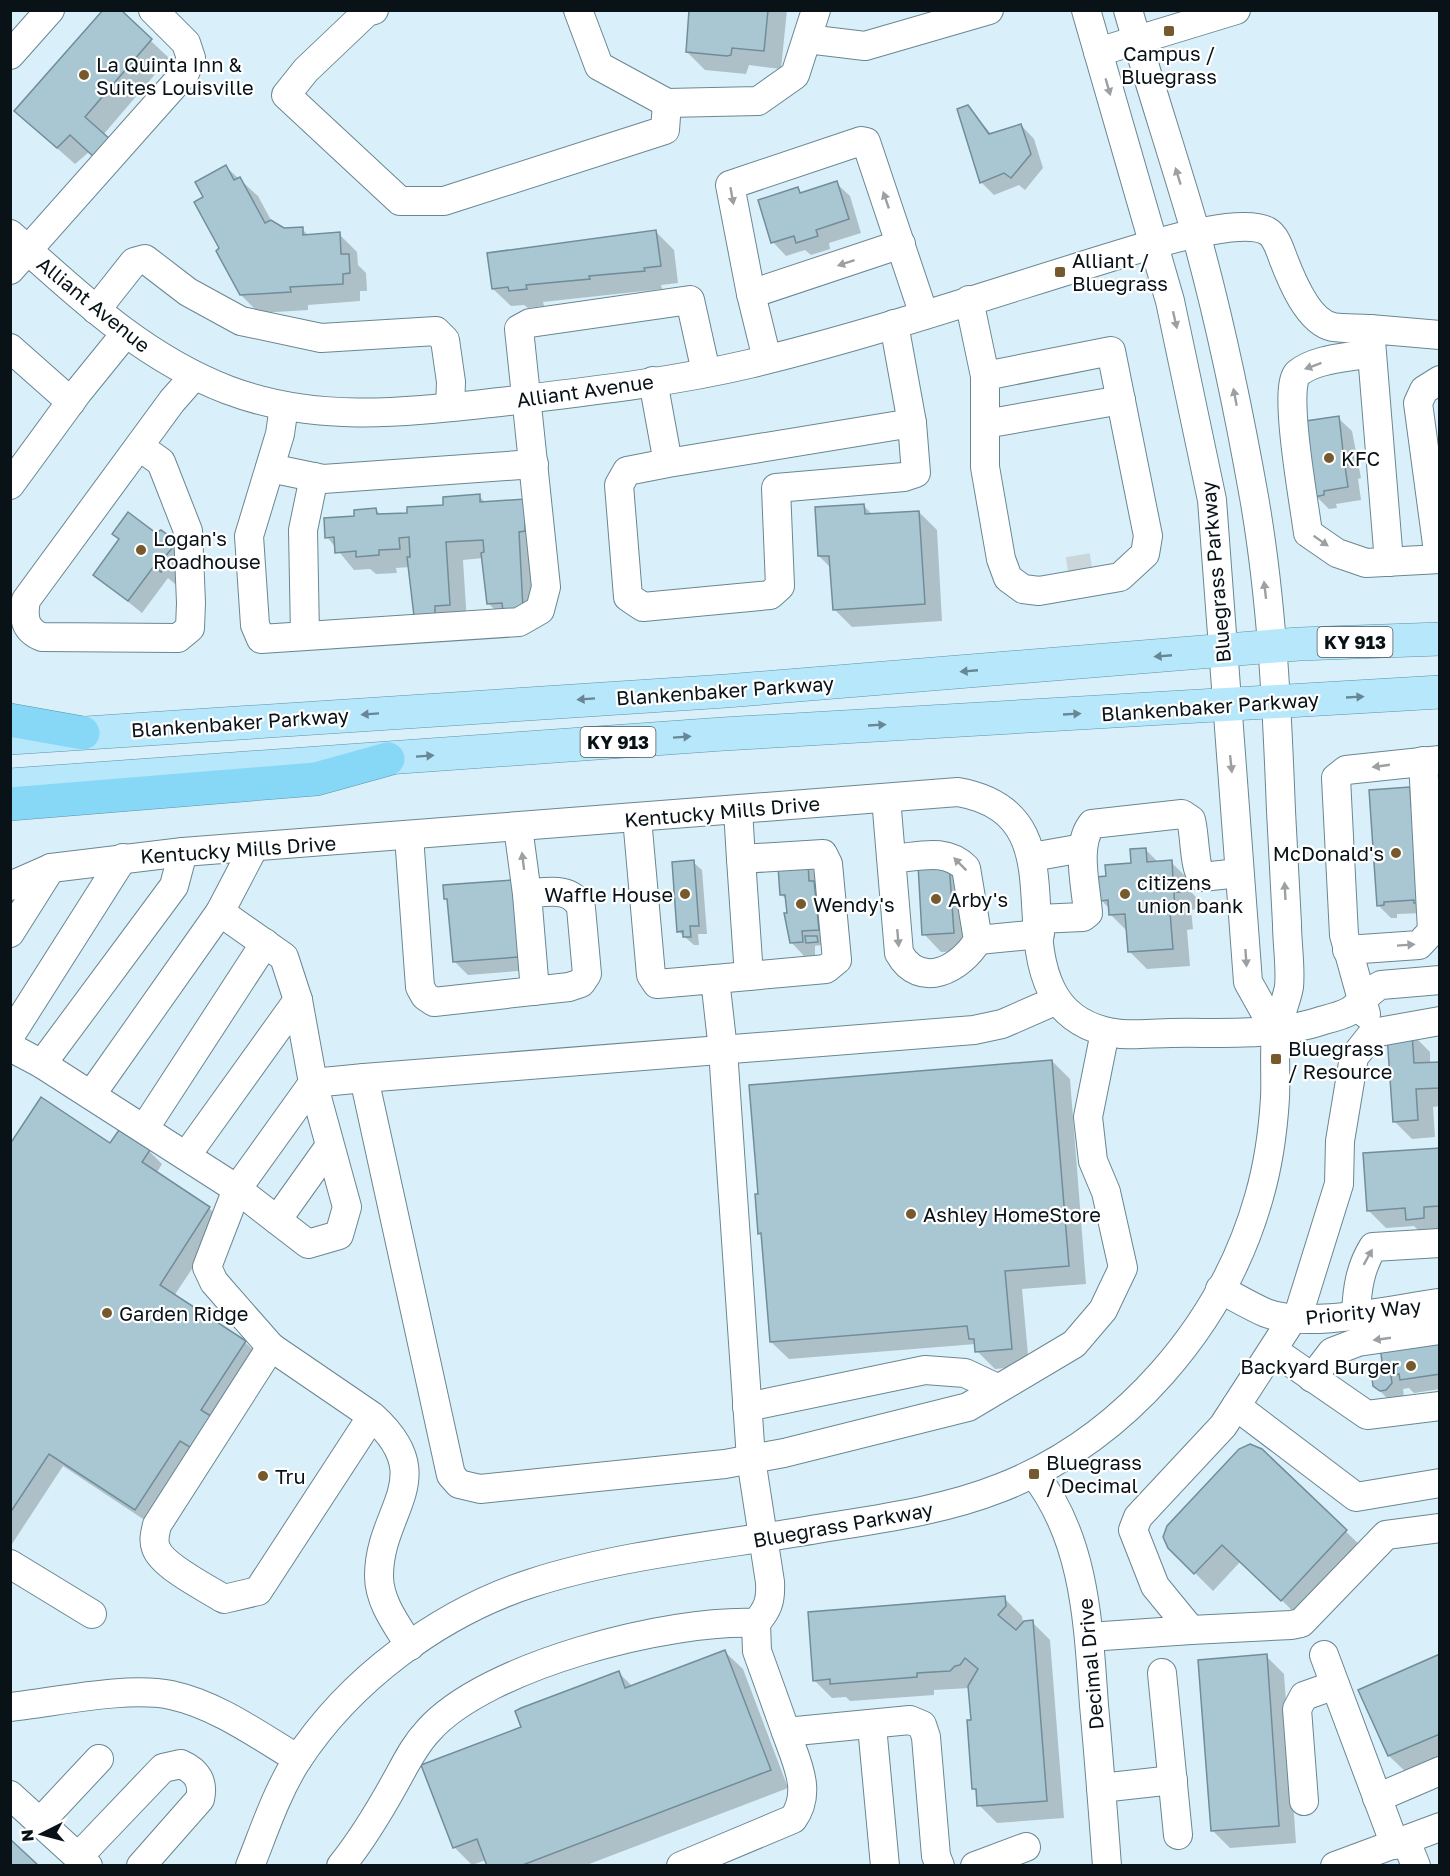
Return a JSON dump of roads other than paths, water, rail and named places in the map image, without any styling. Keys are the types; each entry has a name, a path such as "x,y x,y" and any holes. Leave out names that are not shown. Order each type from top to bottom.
{"highway":[{"path":"10,720 83,733"},
{"path":"10,804 316,779 388,759"}],"main road":[{"name":"Blankenbaker Parkway","path":"10,738 726,691 1299,644 1440,639"},
{"name":"Blankenbaker Parkway","path":"10,785 723,734 1440,692"}],"street":[{"path":"10,55 50,10"},
{"path":"16,251 185,73 191,58 186,43 153,10"},
{"path":"374,10 368,12 306,70 286,95 400,201 444,201 664,130 667,103"},
{"path":"578,10 599,66 667,103 758,101 795,75 816,10"},
{"path":"807,39 865,46 989,10"},
{"name":"Bluegrass Parkway","path":"1086,10 1154,244 1191,390 1212,500 1221,651 1248,982 1276,1032"},
{"name":"Bluegrass Parkway","path":"249,1866 282,1786 298,1759 324,1726 362,1686 410,1646 460,1615 530,1583 593,1566 936,1508 993,1491 1034,1474 1098,1433 1131,1406 1179,1353 1220,1289 1244,1241 1259,1196 1274,1115 1276,1032 1289,984 1276,702 1271,648 1256,503 1230,374 1195,232 1128,10"},
{"path":"1098,51 1236,10"},
{"path":"767,359 750,294 730,185 861,141 866,142 924,315"},
{"name":"Alliant Avenue","path":"16,251 148,351 194,376 228,390 284,406 356,414 395,414 528,398 706,372 767,359 894,324 1195,232 1245,226 1267,231 1278,244 1293,284 1309,310 1330,326 1370,341 1440,335"},
{"path":"750,294 901,244"},
{"path":"96,310 134,262 145,259 188,292 241,321 321,338 436,331 445,339 451,382 450,407"},
{"path":"284,406 280,434 249,536 255,625 261,639 519,622 532,617 540,610 546,587 519,329 530,323 690,300 706,372"},
{"path":"969,300 985,376 985,467 1001,559 1008,578 1023,589 1070,576 1120,577 1145,554 1148,536 1111,351 985,376"},
{"path":"776,488 904,477 916,473 912,423 894,324"},
{"path":"10,485 24,448 71,402 125,334"},
{"path":"1389,562 1370,341 1296,374 1291,385 1294,431 1308,532 1350,559 1366,563 1389,562 1439,559 1418,403 1424,390 1440,380"},
{"path":"10,348 71,402"},
{"path":"140,447 161,462 188,531 190,628 177,638 42,637 32,633 26,624 26,600 172,401 194,376"},
{"path":"653,381 668,463"},
{"path":"985,424 1121,400"},
{"path":"772,445 780,586 770,595 643,607 628,597 619,485 627,471 772,445 912,423"},
{"path":"270,468 323,479 534,464"},
{"path":"305,635 303,530 314,477"},
{"path":"1070,576 1120,577"},
{"path":"1347,950 1419,945 1436,930 1431,761 1346,770 1336,778 1344,935 1347,950 1361,1001 1373,1033"},
{"name":"Kentucky Mills Drive","path":"10,886 51,868 183,852 958,792 990,801 1018,826 1032,857 1046,975 1057,1000 1070,1015 1105,1032 1276,1032 1349,1011 1373,988 1381,985 1440,980"},
{"path":"886,798 899,953 911,969 920,973 944,971 959,963 978,940 1083,917 1088,913 1083,848 1084,834 1092,824 1182,814 1191,820 1195,836 1198,872 1202,877 1239,873"},
{"path":"738,810 749,976"},
{"path":"637,818 651,975 657,984 826,969 837,960 828,864 823,854 741,859"},
{"path":"518,827 527,894 535,991"},
{"path":"409,836 420,987 425,996 434,1002 570,987 581,983 587,974 582,908 577,898 567,893 527,894"},
{"path":"91,1095 220,912 254,847"},
{"path":"1032,857 1083,848"},
{"path":"42,1064 174,886 183,852"},
{"path":"891,859 946,854 958,860 966,868 970,881 978,940"},
{"path":"10,1036 123,858"},
{"path":"10,933 51,868"},
{"path":"10,1047 42,1064 237,1189 308,1244 339,1234 347,1207 313,1083 298,1000 284,957 220,912"},
{"path":"144,1129 265,943"},
{"path":"681,1866 793,1819 801,1809 803,1792 800,1771 757,1651 756,1623 766,1611 771,1599 751,1459 723,1050 714,979"},
{"path":"186,1156 298,1000"},
{"path":"410,1646 381,1596 378,1577 380,1556 397,1511 405,1469 400,1448 392,1434 372,1416 271,1347 214,1282 207,1267 237,1189 313,1083 974,1030 1002,1024 1057,1000"},
{"path":"1191,1630 1155,1586 1133,1530 1138,1517 1223,1426 1295,1318 1339,1184 1340,1141 1354,1057 1373,1033 1440,1021"},
{"path":"364,1078 451,1475 459,1484 480,1489 751,1459 968,1407 1074,1344 1103,1310 1123,1268 1106,1192 1093,1161 1088,1117 1105,1032"},
{"path":"277,1220 329,1147"},
{"path":"1356,1314 1358,1287 1364,1262 1374,1247 1440,1242"},
{"name":"Priority Way","path":"1220,1289 1267,1313 1317,1320 1440,1303"},
{"path":"1312,1378 1332,1352 1358,1342 1440,1330"},
{"path":"271,1347 157,1525 154,1537 156,1549 164,1560 224,1599 258,1591 372,1416"},
{"path":"1273,1350 1367,1415 1440,1406"},
{"path":"747,1407 925,1370 965,1372 997,1388"},
{"path":"1236,1406 1356,1497 1386,1535"},
{"name":"Decimal Drive","path":"1034,1474 1054,1503 1070,1543 1084,1594 1107,1866"},
{"path":"1356,1497 1440,1483"},
{"path":"1089,1636 1301,1623 1386,1535 1440,1528"},
{"path":"10,1564 92,1614"},
{"path":"342,1866 412,1752 450,1710 476,1694 585,1649 640,1636 736,1622 756,1623"},
{"path":"1324,1655 1377,1798 1406,1850"},
{"path":"1162,1673 1178,1835"},
{"path":"1304,1801 1297,1709 1304,1696 1335,1685"},
{"path":"10,1707 123,1694 169,1695 216,1711 298,1759"},
{"path":"786,1732 872,1726 910,1720 922,1725 926,1737 936,1856 940,1866"},
{"path":"872,1726 885,1866"},
{"path":"40,1822 99,1759"},
{"path":"10,1795 83,1861 163,1768 181,1764 193,1771 199,1778 202,1791 200,1799 141,1866"},
{"path":"1377,1798 1440,1771"},
{"path":"1101,1788 1173,1780"},
{"path":"1352,1863 1406,1850 1440,1827"},
{"path":"975,1866 1026,1847"}],"tunnel":[{"path":"1068,571 1092,567"}],"place":[{"name":"Campus / Bluegrass","path":"1169,31"},
{"name":"La Quinta Inn & Suites Louisville","path":"84,75"},
{"name":"Alliant / Bluegrass","path":"1060,272"},
{"name":"KFC","path":"1329,458"},
{"name":"Logan's Roadhouse","path":"141,550"},
{"name":"McDonald's","path":"1396,853"},
{"name":"Waffle House","path":"685,894"},
{"name":"citizens union bank","path":"1125,894"},
{"name":"Arby's","path":"936,899"},
{"name":"Wendy's","path":"801,904"},
{"name":"Bluegrass / Resource","path":"1276,1059"},
{"name":"Ashley HomeStore","path":"911,1214"},
{"name":"Garden Ridge","path":"107,1313"},
{"name":"Backyard Burger","path":"1411,1366"},
{"name":"Bluegrass / Decimal","path":"1034,1474"},
{"name":"Tru","path":"263,1476"}]}
